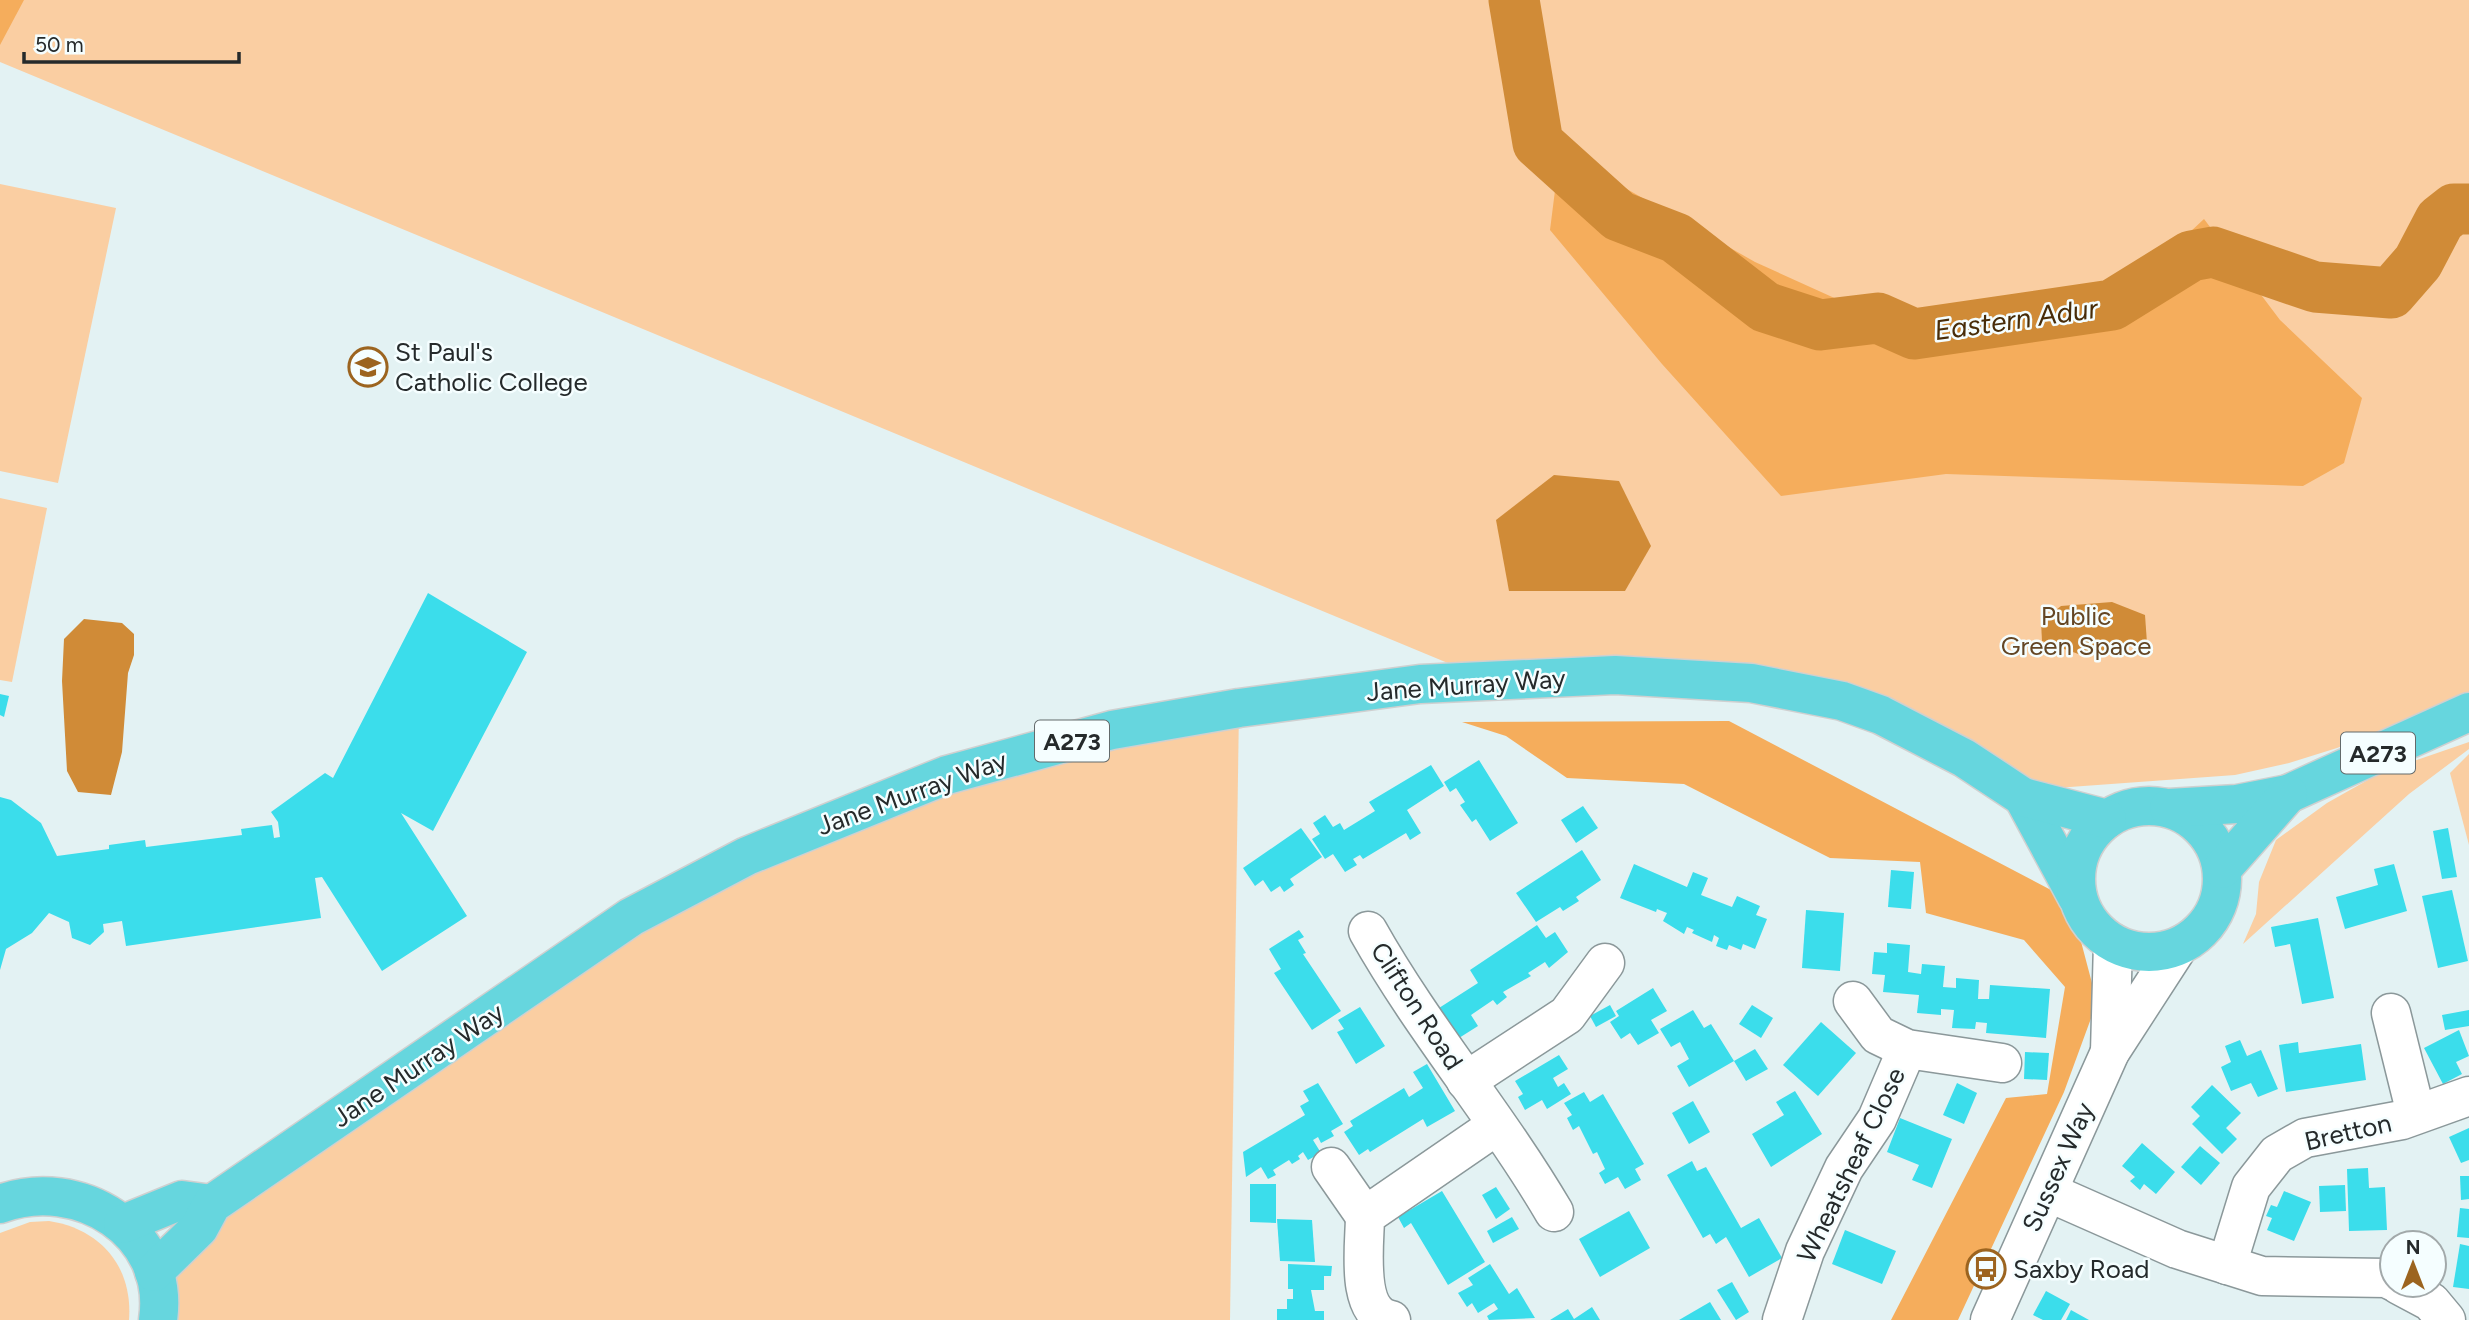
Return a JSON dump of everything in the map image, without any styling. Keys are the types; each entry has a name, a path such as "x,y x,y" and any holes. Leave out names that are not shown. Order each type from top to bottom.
{"main road":[{"name":"Jane Murray Way","path":"154,1272 199,1228 212,1204 631,917 747,856 947,775 1112,730 1239,708 1420,684 1615,675 1751,683 1842,701 1881,715 1964,758 2023,797 2107,819"},
{"name":"A273","path":"2169,808 2237,804 2288,794 2469,712"},
{"name":"A273","path":"2222,869 2288,794"},
{"name":"Jane Murray Way","path":"2023,797 2077,898"},
{"path":"2148,805 2169,808 2189,817 2205,831 2216,849 2222,869 2222,893 2213,916 2198,934 2178,947 2157,953 2134,952 2097,932 2085,916 2077,898 2075,876 2080,854 2090,834 2107,819 2126,809 2148,805"},
{"path":"0,1205 40,1195 62,1196 105,1211 123,1224 141,1246 154,1272 160,1308 158,1320"},
{"path":"123,1224 182,1200 212,1204"}],"street":[{"name":"Clifton Road","path":"1368,931 1388,968 1496,1126 1522,1158 1554,1212"},
{"name":"Sussex Way","path":"2110,1052 2113,943"},
{"name":"Sussex Way","path":"1990,1320 2110,1052 2178,947"},
{"name":"Clifton Road","path":"1466,1081 1566,1015 1605,963"},
{"name":"Wheatsheaf Close","path":"1853,1001 1878,1035 1907,1049 2002,1063"},
{"name":"Bretton","path":"2391,1013 2416,1114"},
{"name":"Wheatsheaf Close","path":"1782,1320 1805,1251 1844,1168 1877,1119 1907,1049"},
{"name":"Bretton","path":"2227,1265 2251,1187 2277,1154 2305,1138 2368,1128 2469,1096"},
{"path":"1365,1216 1496,1126"},
{"path":"1331,1167 1365,1216 1365,1282 1368,1303 1385,1320"},
{"path":"2048,1192 2178,1249 2262,1276 2378,1278"},
{"path":"2425,1299 2446,1320"}],"green space":[{"name":"Public Green Space","path":"0,0 2469,0 2469,697 2337,748 2289,763 2235,775 2029,790 1850,700 1455,666 0,62"},
{"path":"0,184 116,208 58,483 0,471"},
{"path":"0,498 47,508 12,682 0,680"},
{"path":"1239,708 1230,1320 164,1320 154,1272 199,1228 631,917 947,775"},
{"path":"2469,742 2469,749 2409,794 2243,944 2256,914 2259,882 2276,840 2327,803 2382,772"},
{"path":"2469,754 2469,845 2450,773"},
{"path":"49,1221 84,1232 110,1254 126,1283 129,1320 0,1320 0,1233 30,1222"}],"shaded area":[{"path":"0,0 24,0 0,45"},
{"path":"1560,151 1755,262 1914,334 2112,305 2204,219 2280,320 2362,398 2344,463 2303,486 1946,474 1781,496 1662,364 1550,230"},
{"path":"1554,475 1619,481 1651,546 1625,591 1509,591 1496,520"},
{"path":"2112,602 2145,615 2147,643 2084,656 2042,641 2041,622 2061,606"},
{"path":"84,619 122,623 134,634 134,655 128,673 122,752 111,795 78,792 67,771 62,681 64,639"},
{"path":"1729,721 2070,900 2097,1002 2064,1092 1958,1320 1891,1320 2006,1098 2047,1094 2065,987 2024,940 1926,913 1920,862 1830,858 1684,784 1567,778 1506,736 1462,722"}],"building":[{"path":"428,593 527,652 433,831 401,813 467,916 382,971 322,877 315,878 321,918 126,946 122,921 103,924 104,932 90,945 72,938 69,922 49,913 32,933 6,949 0,970 0,797 11,800 41,823 57,856 109,849 109,845 145,840 146,847 242,835 241,829 272,825 274,838 280,837 278,822 271,812 325,773 333,778"},
{"path":"0,694 9,696 4,717 0,715"},
{"path":"1479,760 1518,823 1490,841 1476,819 1472,822 1460,805 1465,802 1456,788 1450,792 1444,782"},
{"path":"1431,765 1444,786 1407,810 1421,833 1410,840 1406,833 1363,859 1360,855 1353,859 1357,865 1345,872 1333,854 1325,859 1312,839 1320,834 1313,823 1325,815 1333,827 1340,823 1344,830 1375,811 1369,802"},
{"path":"1583,806 1598,828 1576,843 1561,820"},
{"path":"1301,828 1322,857 1290,879 1294,885 1284,892 1280,886 1271,892 1263,880 1255,886 1243,868"},
{"path":"2448,828 2457,877 2442,879 2433,831"},
{"path":"1582,850 1601,880 1576,897 1579,901 1563,911 1560,907 1536,922 1516,893"},
{"path":"1634,864 1687,887 1693,872 1708,878 1701,895 1732,907 1737,896 1760,906 1756,915 1767,919 1755,949 1743,944 1741,950 1729,945 1727,950 1716,946 1719,938 1714,935 1712,942 1692,933 1694,930 1687,927 1684,934 1663,921 1667,913 1657,909 1656,912 1620,898"},
{"path":"2394,864 2407,911 2345,929 2336,897 2378,885 2374,869"},
{"path":"1891,870 1914,872 1911,909 1888,907"},
{"path":"2452,890 2468,961 2438,968 2422,896"},
{"path":"1806,910 1844,913 1840,971 1802,968"},
{"path":"2318,918 2334,998 2302,1004 2290,944 2275,947 2271,927"},
{"path":"1537,925 1546,938 1555,932 1568,952 1549,968 1545,962 1528,973 1531,976 1503,992 1507,997 1497,1005 1493,1000 1471,1015 1478,1026 1459,1038 1439,1008 1478,983 1470,970"},
{"path":"1299,930 1304,937 1298,940 1306,953 1303,954 1341,1011 1312,1030 1274,973 1281,969 1269,949"},
{"path":"1887,943 1910,945 1908,972 1921,974 1922,964 1945,966 1943,987 1956,988 1956,978 1979,980 1978,999 1989,999 1990,985 2050,989 2046,1038 1986,1033 1987,1023 1976,1022 1975,1029 1952,1028 1954,1010 1941,1009 1941,1015 1917,1013 1919,995 1883,992 1885,975 1872,974 1874,952 1887,953"},
{"path":"1653,988 1667,1011 1651,1020 1659,1033 1638,1045 1630,1033 1621,1039 1610,1022 1619,1016 1616,1011"},
{"path":"1610,1005 1616,1016 1596,1027 1590,1016"},
{"path":"1752,1005 1773,1018 1761,1038 1739,1024"},
{"path":"1360,1007 1385,1046 1356,1064 1337,1032 1344,1029 1338,1020"},
{"path":"1693,1010 1704,1028 1711,1024 1734,1061 1689,1087 1677,1066 1689,1059 1680,1042 1671,1047 1660,1029"},
{"path":"2469,1010 2469,1026 2445,1030 2442,1015"},
{"path":"1821,1022 1856,1053 1818,1096 1783,1065"},
{"path":"2459,1030 2469,1056 2456,1062 2462,1074 2443,1084 2424,1048"},
{"path":"2240,1040 2247,1056 2261,1050 2278,1089 2258,1097 2251,1083 2231,1091 2221,1067 2231,1062 2225,1046"},
{"path":"2298,1042 2299,1053 2361,1044 2366,1080 2286,1092 2279,1045"},
{"path":"1755,1049 1768,1069 1746,1081 1734,1061"},
{"path":"2025,1052 2049,1053 2047,1080 2024,1079"},
{"path":"1559,1055 1568,1069 1553,1078 1558,1087 1564,1083 1571,1094 1547,1109 1542,1100 1525,1110 1518,1097 1523,1094 1515,1081"},
{"path":"1427,1064 1455,1111 1427,1127 1423,1119 1370,1152 1368,1149 1359,1155 1344,1132 1353,1126 1350,1121 1404,1088 1409,1097 1423,1088 1413,1072"},
{"path":"1318,1083 1343,1124 1331,1131 1334,1136 1321,1143 1318,1137 1313,1140 1321,1153 1308,1160 1303,1152 1298,1156 1300,1159 1292,1164 1289,1160 1273,1170 1276,1175 1268,1179 1261,1167 1246,1177 1243,1152 1305,1115 1300,1106 1309,1101 1303,1091"},
{"path":"1957,1083 1977,1093 1964,1124 1943,1115"},
{"path":"2212,1085 2241,1113 2226,1128 2237,1139 2222,1154 2192,1124 2200,1116 2191,1107"},
{"path":"1795,1091 1822,1134 1771,1167 1752,1134 1784,1115 1776,1102"},
{"path":"1584,1092 1590,1102 1603,1094 1644,1164 1635,1169 1641,1180 1625,1189 1618,1177 1605,1184 1599,1173 1605,1169 1597,1152 1593,1154 1579,1126 1573,1130 1567,1118 1572,1115 1564,1103"},
{"path":"1693,1101 1710,1132 1689,1144 1672,1113"},
{"path":"1900,1118 1952,1139 1932,1188 1912,1180 1919,1165 1887,1152"},
{"path":"2469,1128 2469,1160 2461,1163 2449,1137"},
{"path":"2142,1143 2175,1172 2156,1194 2144,1184 2140,1190 2130,1181 2135,1177 2122,1166"},
{"path":"2200,1146 2220,1163 2201,1185 2181,1167"},
{"path":"1692,1161 1697,1171 1706,1167 1741,1228 1759,1218 1782,1258 1749,1277 1726,1237 1716,1244 1710,1234 1703,1238 1667,1175"},
{"path":"2368,1168 2369,1188 2385,1187 2387,1229 2349,1231 2347,1169"},
{"path":"2460,1176 2469,1176 2469,1199 2461,1200"},
{"path":"1250,1184 1276,1184 1276,1223 1250,1222"},
{"path":"2345,1185 2346,1211 2320,1212 2319,1186"},
{"path":"1496,1187 1510,1209 1496,1219 1482,1195"},
{"path":"1442,1191 1485,1262 1448,1285 1411,1223 1404,1228 1398,1217"},
{"path":"2284,1191 2311,1202 2294,1241 2267,1230 2272,1218 2266,1216 2271,1205 2277,1207"},
{"path":"2460,1208 2469,1209 2469,1238 2457,1237"},
{"path":"1629,1211 1650,1248 1600,1277 1579,1239"},
{"path":"1512,1217 1519,1229 1493,1243 1487,1231"},
{"path":"1277,1219 1312,1220 1315,1262 1280,1261"},
{"path":"1845,1230 1896,1251 1882,1284 1832,1264"},
{"path":"2460,1244 2469,1246 2469,1289 2453,1287"},
{"path":"1288,1264 1332,1266 1331,1276 1324,1276 1324,1290 1311,1290 1315,1311 1324,1311 1324,1320 1277,1320 1277,1309 1287,1309 1287,1299 1293,1299 1293,1289 1288,1289"},
{"path":"1490,1264 1509,1294 1517,1288 1535,1318 1489,1320 1487,1316 1498,1309 1494,1303 1478,1313 1472,1303 1467,1307 1458,1293 1473,1285 1468,1278"},
{"path":"1732,1282 1749,1312 1736,1320 1717,1290"},
{"path":"2046,1291 2070,1304 2061,1320 2043,1320 2033,1315"},
{"path":"1710,1302 1721,1320 1679,1320 1691,1313"},
{"path":"1592,1307 1600,1320 1550,1320 1568,1309 1574,1319"},
{"path":"2071,1310 2089,1320 2066,1320"}],"waterway":[{"name":"Eastern Adur","path":"1514,0 1538,143 1619,216 1676,238 1765,307 1820,325 1878,318 1914,334 2112,305 2191,256 2213,252 2315,287 2391,293 2418,262 2440,220 2454,209 2469,209"}],"place":[{"name":"St Paul's Catholic College","path":"368,367"},
{"name":"Saxby Road","path":"1986,1269"}]}
